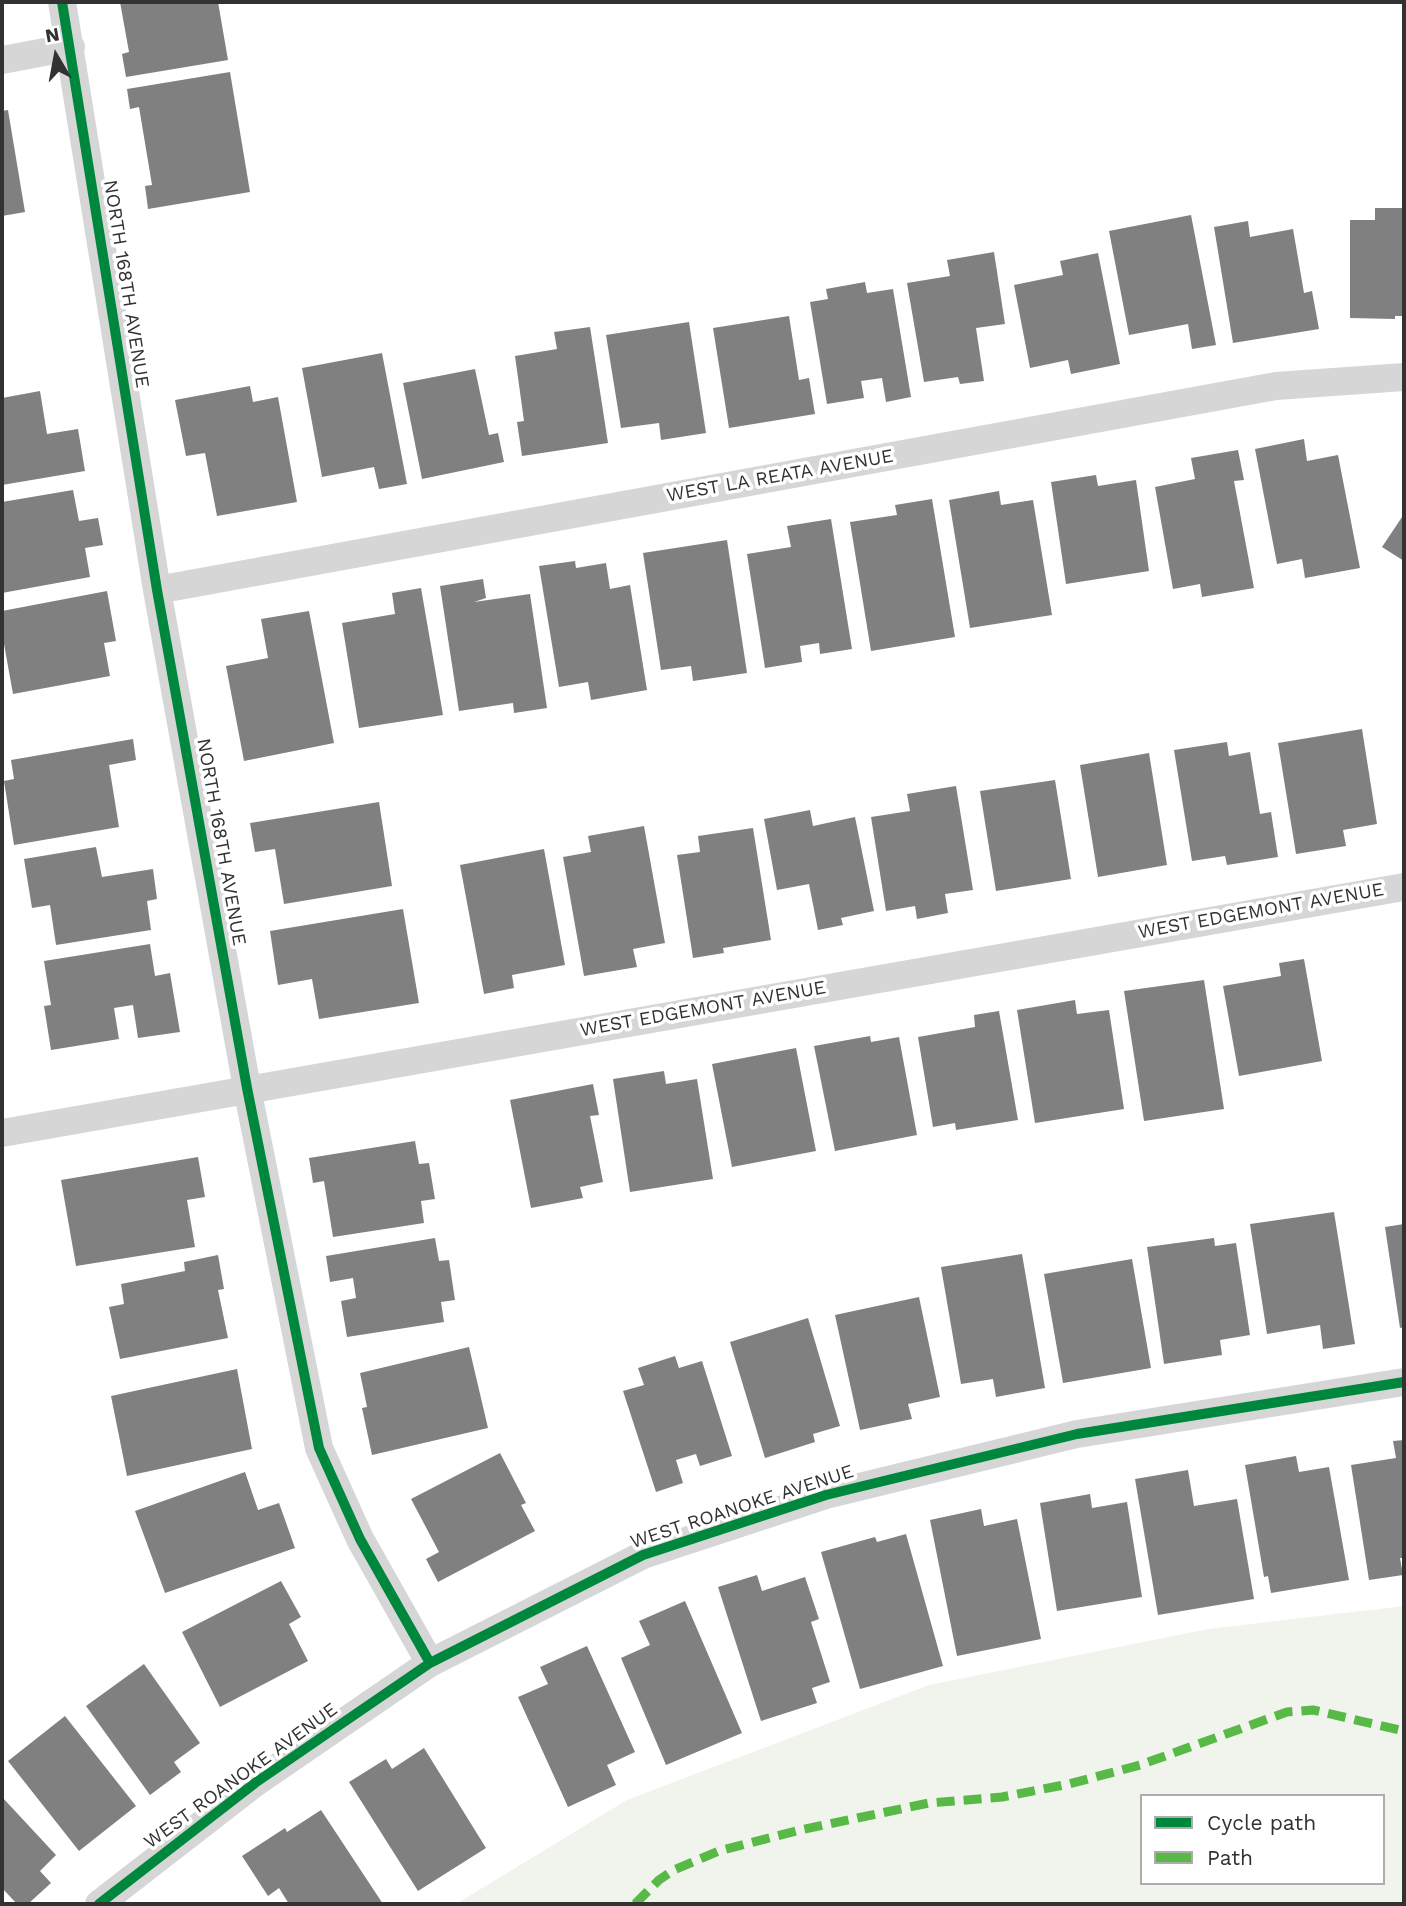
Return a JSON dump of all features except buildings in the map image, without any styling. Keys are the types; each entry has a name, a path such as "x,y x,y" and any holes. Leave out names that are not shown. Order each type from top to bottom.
{"street":[{"name":"NORTH 168TH AVENUE","path":"62,2 157,590 247,1088 319,1448 360,1539 430,1663"},
{"path":"2,60 71,47"},
{"name":"WEST LA REATA AVENUE","path":"157,590 1276,386 1404,377"},
{"name":"WEST EDGEMONT AVENUE","path":"2,1133 1404,887"},
{"name":"WEST ROANOKE AVENUE","path":"99,1904 255,1783 430,1663 643,1555 826,1495 1077,1434 1404,1382"}],"shaded area":[{"path":"1404,1606 1404,1904 456,1904 627,1800 929,1685 1208,1629"}],"marked path":[{"path":"635,1904 659,1880 674,1870 719,1851 800,1830 929,1803 1002,1797 1069,1784 1140,1765 1287,1712 1313,1710 1404,1731"}],"cycle path":[{"path":"62,2 157,590 247,1088 319,1448 360,1539 430,1663"},
{"path":"99,1904 255,1783 430,1663 643,1555 826,1495 1077,1434 1404,1382"}]}
